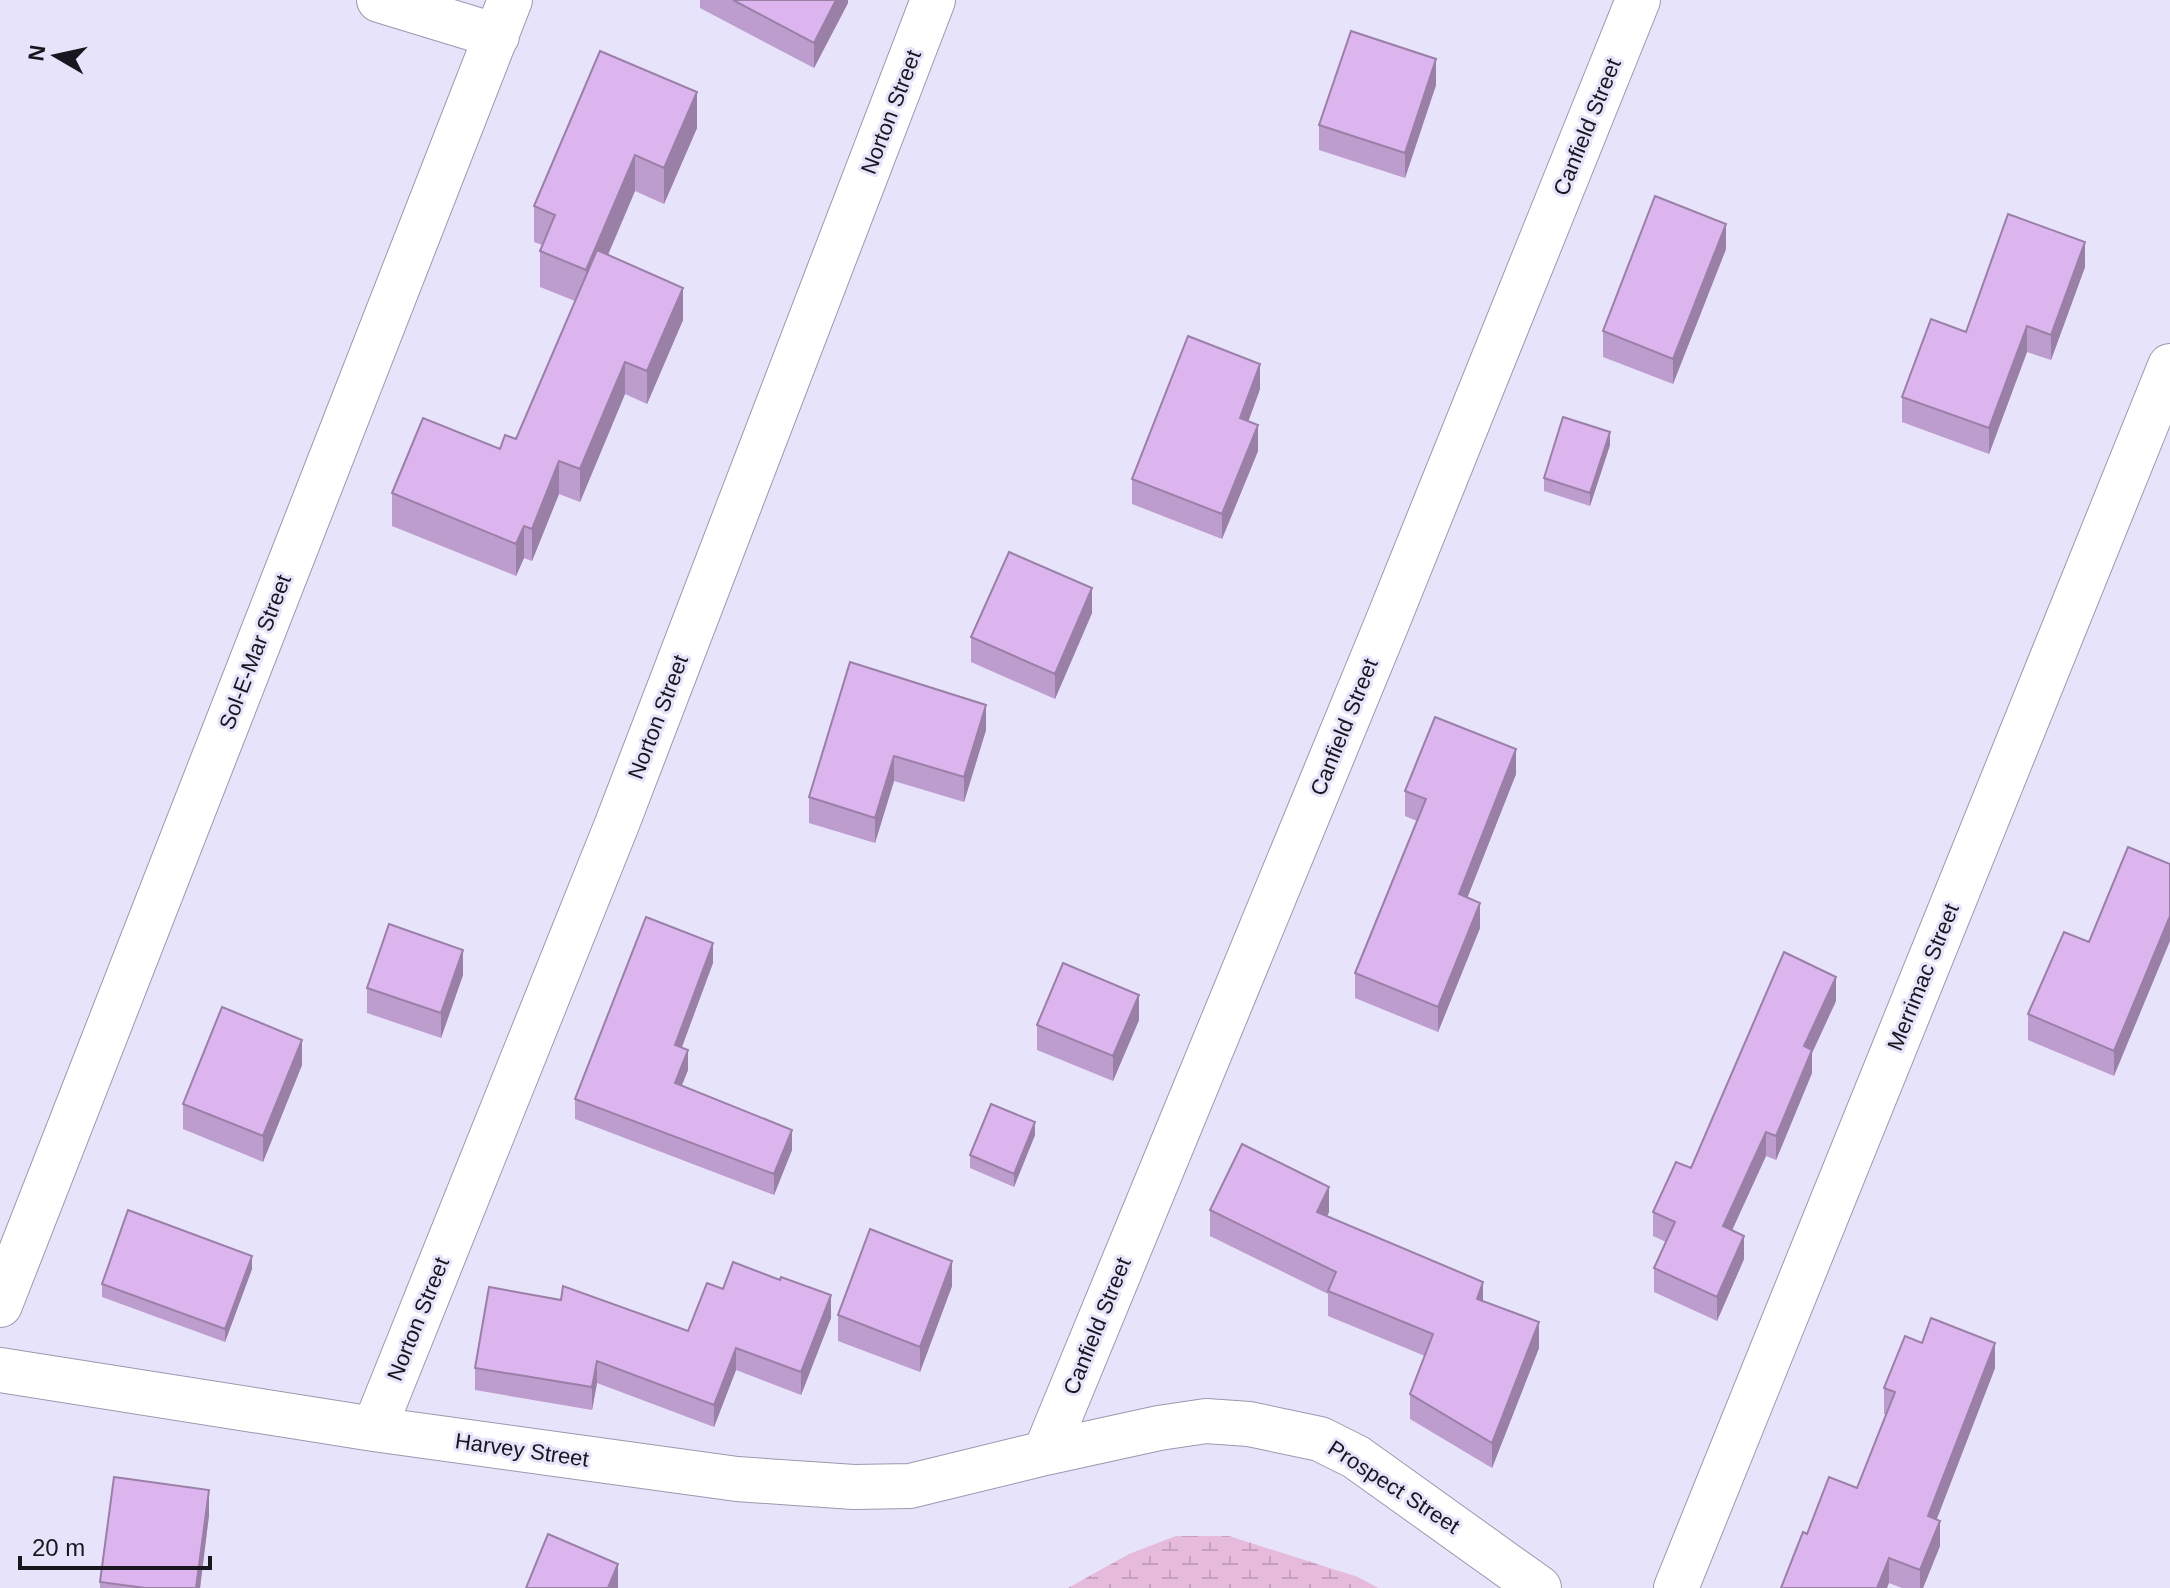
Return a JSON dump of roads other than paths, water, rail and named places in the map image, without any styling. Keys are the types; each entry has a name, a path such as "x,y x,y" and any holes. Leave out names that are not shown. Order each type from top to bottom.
{"street":[{"path":"379,0 504,18"},
{"name":"Norton Street","path":"374,1429 623,809 933,0"},
{"name":"Canfield Street","path":"1045,1453 1387,623 1638,0"},
{"name":"Sol-E-Mar Street","path":"0,1305 504,18"},
{"name":"Merrimac Street","path":"1676,1588 2170,366"},
{"name":"Harvey Street","path":"0,1370 374,1429 737,1479 854,1487 910,1486 1045,1453"},
{"name":"Prospect Street","path":"1045,1453 1113,1437 1206,1421 1249,1424 1320,1439 1392,1480 1539,1588"}]}
